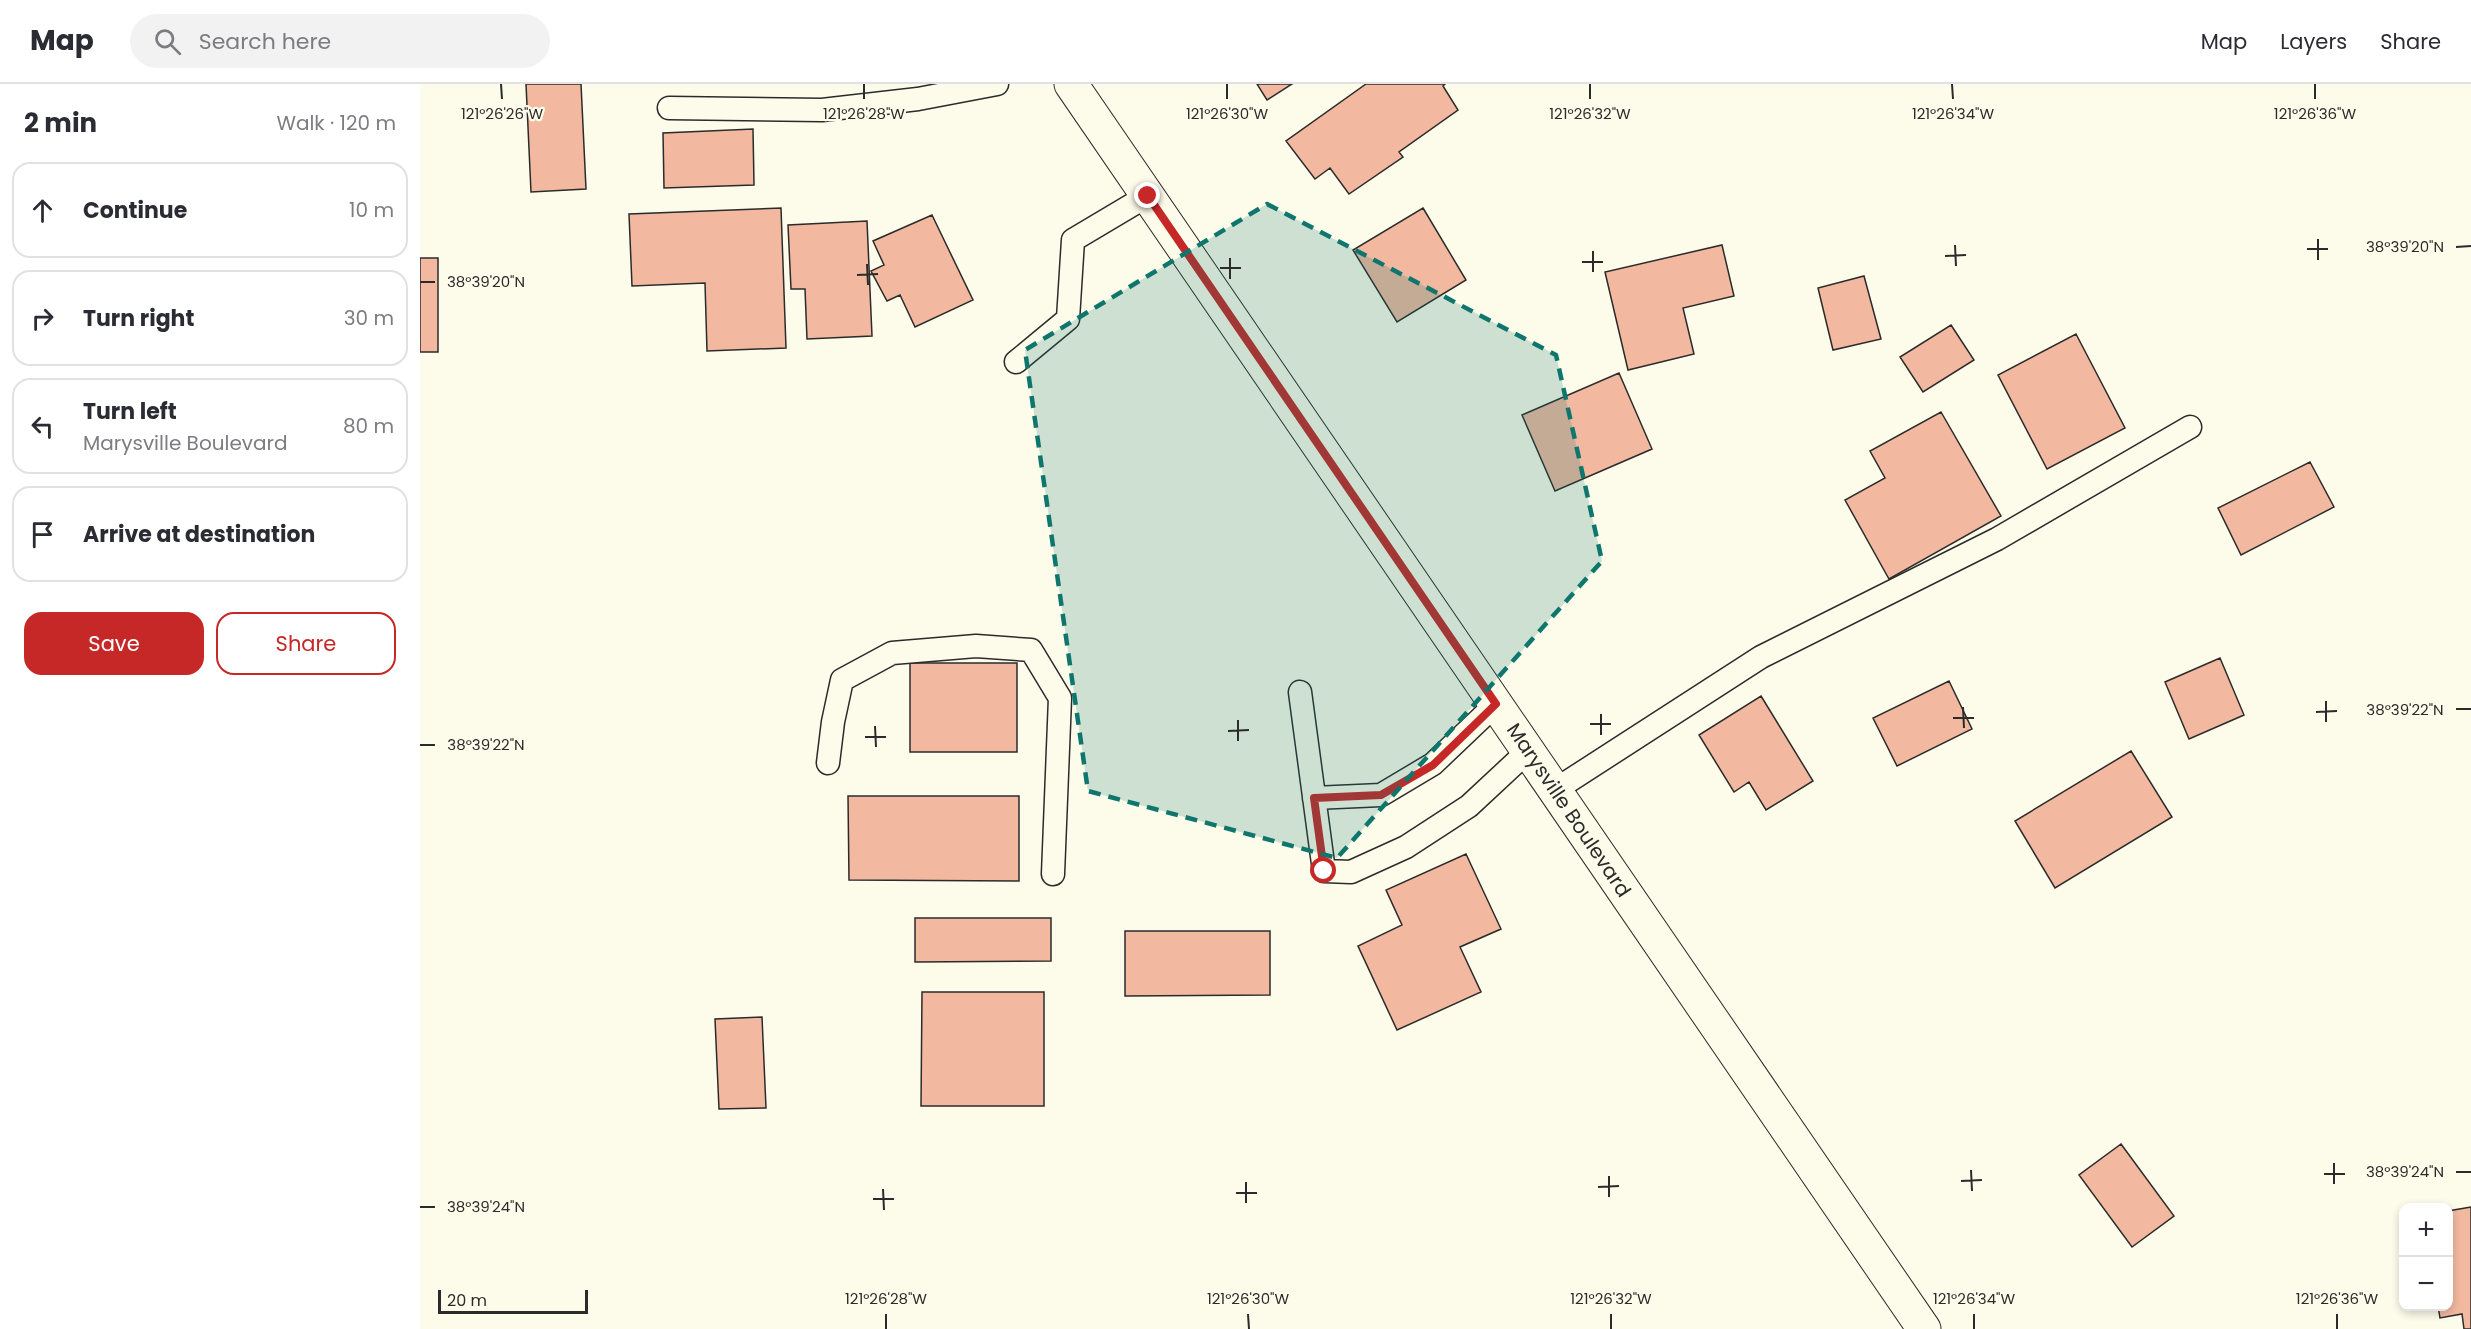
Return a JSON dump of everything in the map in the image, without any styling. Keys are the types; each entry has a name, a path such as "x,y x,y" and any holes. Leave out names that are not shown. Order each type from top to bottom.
{"main road":[{"name":"Marysville Boulevard","path":"1071,84 1924,1329"}],"lane":[{"path":"669,108 822,110 918,99 997,84"},
{"path":"1016,362 1068,319 1073,240 1148,196"},
{"path":"1555,790 1761,657 1997,539 2190,427"},
{"path":"828,763 833,722 843,680 892,653 976,646 1031,650 1060,698 1053,874"},
{"path":"1300,692 1324,871 1351,872 1406,847 1469,806 1528,751"},
{"path":"1314,798 1381,795 1433,765 1496,704"}],"highlighted area":[{"path":"1267,204 1556,355 1602,561 1337,858 1088,791 1025,350"}],"building":[{"path":"526,84 581,84 586,189 531,192"},
{"path":"1257,84 1292,84 1267,100"},
{"path":"1366,84 1445,84 1443,86 1458,110 1399,152 1403,157 1349,194 1330,168 1315,179 1286,141"},
{"path":"753,129 754,185 664,188 663,133"},
{"path":"781,208 786,348 707,351 705,283 632,286 629,214"},
{"path":"1423,208 1466,280 1397,322 1353,250"},
{"path":"932,215 973,300 915,327 900,295 887,301 871,271 884,265 873,241"},
{"path":"867,221 872,336 807,339 805,289 791,289 788,225"},
{"path":"1722,245 1734,296 1683,308 1694,354 1628,370 1605,272"},
{"path":"420,258 438,258 438,352 420,352"},
{"path":"1864,276 1881,339 1833,350 1818,288"},
{"path":"1951,325 1974,360 1923,392 1900,357"},
{"path":"2076,334 2125,428 2047,469 1998,375"},
{"path":"1619,373 1652,449 1555,491 1522,415"},
{"path":"1941,412 2001,516 1889,579 1845,500 1885,478 1870,451"},
{"path":"2310,462 2334,507 2241,555 2218,508"},
{"path":"2220,658 2244,715 2189,739 2165,682"},
{"path":"910,663 1017,663 1017,752 910,752"},
{"path":"1949,681 1972,729 1897,766 1873,718"},
{"path":"1761,696 1813,781 1766,810 1749,782 1734,792 1699,735"},
{"path":"2131,751 2172,817 2055,888 2015,821"},
{"path":"848,796 1019,796 1019,881 849,880"},
{"path":"1466,854 1501,929 1460,947 1481,992 1397,1030 1358,946 1402,925 1386,890"},
{"path":"915,918 1051,918 1051,961 915,962"},
{"path":"1125,931 1270,931 1270,995 1125,996"},
{"path":"922,992 1044,992 1044,1106 921,1106"},
{"path":"762,1017 766,1108 719,1109 715,1019"},
{"path":"2121,1144 2174,1216 2132,1247 2079,1175"},
{"path":"2471,1207 2471,1329 2464,1329 2462,1314 2440,1318 2439,1311 2453,1311 2453,1210"}],"route":[{"path":"1148,196 1496,704 1433,765 1381,795 1314,798 1324,871"}]}
